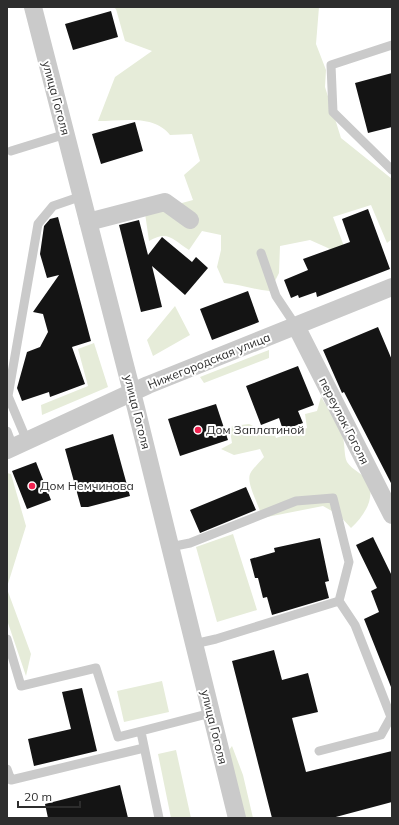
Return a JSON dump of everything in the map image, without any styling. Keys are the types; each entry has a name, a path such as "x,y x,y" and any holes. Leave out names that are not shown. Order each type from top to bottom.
{"street":[{"name":"улица Гоголя","path":"33,7 132,392 237,818"},
{"path":"88,222 165,202 190,220"},
{"name":"Нижегородская улица","path":"13,442 132,392 392,287"},
{"name":"переулок Гоголя","path":"296,326 392,515"}],"lane":[{"path":"392,45 331,65 333,112 392,170"},
{"path":"11,151 66,134"},
{"path":"13,442 8,396 38,224 53,206 82,196"},
{"path":"261,253 276,296 296,326"},
{"path":"170,547 190,543 296,501 333,498 349,562 339,601 355,625 391,717 381,735 319,751"},
{"path":"194,644 216,639 339,601"},
{"path":"7,639 21,686 96,668 118,737 211,713"},
{"path":"141,732 159,818"},
{"path":"7,769 11,780 144,748"}],"green space":[{"path":"113,7 319,7 316,44 326,70 325,87 341,138 392,179 392,239 387,243 371,205 333,217 348,257 310,240 280,246 279,273 270,291 224,283 217,267 221,250 221,235 202,231 189,250 174,239 166,236 161,236 149,241 145,213 193,200 184,175 200,161 192,134 170,135 163,128 147,121 98,121 115,77 152,51 125,41 116,9"},
{"path":"175,306 190,335 153,356 147,340"},
{"path":"94,343 108,387 42,415 41,405 88,386 78,349"},
{"path":"269,350 269,358 204,383 200,377"},
{"path":"321,397 341,432 347,462 368,482 370,495 367,507 360,519 351,528 339,515 323,506 262,518 249,478 251,472 264,457 260,449 234,455 221,449 232,443 230,431 232,426 249,424 262,430 272,427 276,438 307,428 305,414 317,411"},
{"path":"7,473 11,474 26,526 7,587"},
{"path":"233,534 257,610 217,622 196,547"},
{"path":"7,589 31,654 26,676 7,620"},
{"path":"162,681 169,712 124,722 117,691"},
{"path":"232,746 243,775 253,818 242,818 227,753"},
{"path":"176,750 191,818 171,818 158,754"}],"building":[{"path":"111,11 118,37 73,50 65,24"},
{"path":"392,73 392,127 368,133 355,83"},
{"path":"135,122 143,151 101,164 92,134"},
{"path":"368,209 390,269 317,297 316,292 299,298 298,295 291,298 284,280 308,270 303,259 350,242 342,219"},
{"path":"58,217 91,341 72,347 85,384 50,397 49,392 22,401 17,388 27,352 40,347 48,332 43,314 33,312 59,275 47,278 40,254 44,226 50,219"},
{"path":"139,220 148,255 162,237 192,262 196,257 208,268 185,295 152,266 162,307 141,312 119,225"},
{"path":"248,291 259,322 212,340 200,309"},
{"path":"378,327 392,360 392,485 344,392 342,393 323,350"},
{"path":"298,366 314,405 298,411 303,423 283,430 279,418 261,425 246,386"},
{"name":"Дом Заплатиной","path":"216,404 228,440 180,456 168,419"},
{"path":"113,434 130,496 88,507 81,507 65,449"},
{"name":"Дом Немчинова","path":"36,462 51,500 27,509 12,471"},
{"path":"246,487 256,510 200,533 190,510"},
{"path":"373,537 392,576 391,687 364,619 379,612 371,591 377,588 356,545"},
{"path":"320,538 329,581 325,582 329,598 272,615 267,597 263,598 258,578 255,578 250,559 275,552 274,548"},
{"path":"274,650 282,680 308,673 318,712 292,718 306,772 392,751 392,802 332,818 272,818 232,661"},
{"path":"82,688 97,751 34,766 28,739 71,729 62,692"},
{"path":"120,785 128,818 48,818 45,804"}],"place":[{"name":"Дом Заплатиной","path":"198,430"},
{"name":"Дом Немчинова","path":"32,486"}]}
